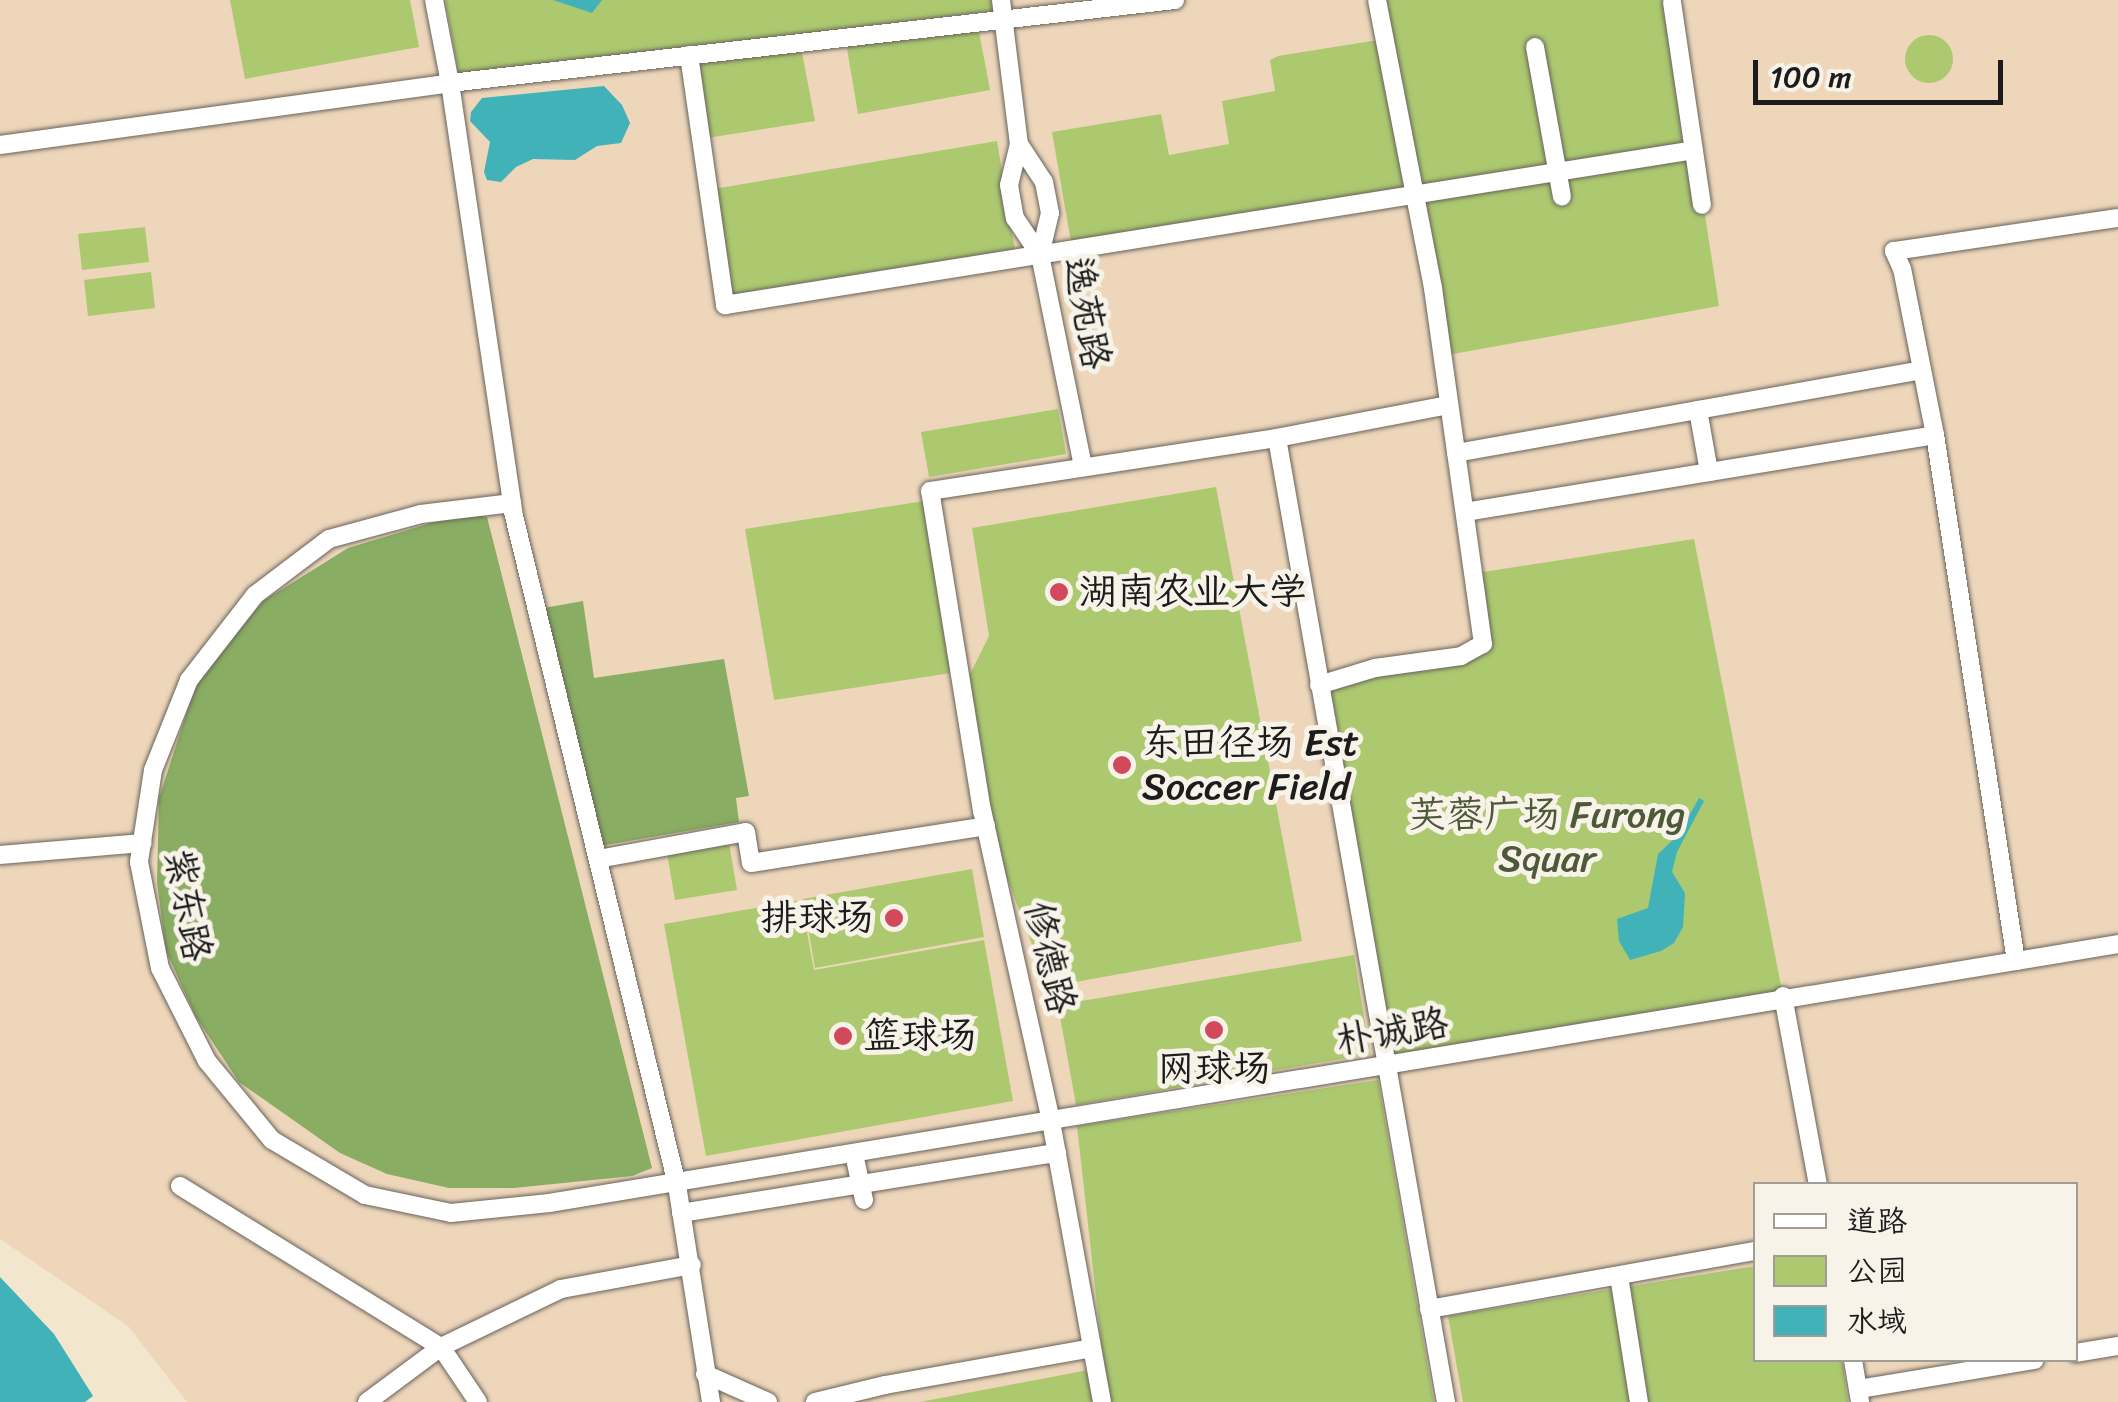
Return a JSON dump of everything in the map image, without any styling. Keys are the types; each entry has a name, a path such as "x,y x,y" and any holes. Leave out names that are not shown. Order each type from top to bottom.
{"street":[{"path":"434,0 512,503 677,1184 711,1402"},
{"path":"0,145 689,56 1002,9 1175,0"},
{"path":"1319,685 1375,668 1461,656 1483,644 1433,288 1377,0"},
{"path":"1672,2 1702,205"},
{"name":"逸苑路","path":"1002,9 1018,144 1044,182 1050,213 1040,255 1083,466"},
{"path":"1535,47 1562,196"},
{"path":"689,56 725,305 1694,150"},
{"path":"1018,144 1009,185 1014,218 1040,255"},
{"path":"2016,960 1935,435 1894,252 2118,218 2118,227"},
{"path":"1456,453 1922,370"},
{"path":"1083,466 1277,438 1448,405"},
{"path":"1698,410 1709,472"},
{"path":"1464,512 1935,435"},
{"path":"1277,438 1446,1402"},
{"name":"修德路","path":"1083,466 930,491 984,818 1058,1153 1102,1402"},
{"name":"紫东路","path":"512,503 421,514 329,539 255,595 189,680 154,770 139,862 160,968 208,1060 272,1140 365,1195 451,1213 677,1184"},
{"path":"598,859 746,832 751,864 984,818"},
{"path":"0,855 142,843"},
{"name":"朴诚路","path":"677,1184 1386,1067 1784,996 2118,944"},
{"path":"1784,996 1818,1182"},
{"path":"681,1213 862,1192 1058,1153"},
{"path":"854,1154 862,1192"},
{"path":"180,1186 442,1347 478,1402"},
{"path":"1428,1309 1753,1253"},
{"path":"367,1402 442,1347 561,1289 692,1265"},
{"path":"1620,1276 1638,1402"},
{"path":"2078,1353 2118,1346"},
{"path":"815,1402 885,1385 1092,1348"},
{"path":"1853,1362 1859,1396 2025,1362"},
{"path":"705,1374 768,1402"}],"shaded area":[{"name":"湖南农业大学","path":"0,0 2118,0 2118,1402 187,1402 128,1326 0,1239"}],"green space":[{"path":"230,0 410,0 419,47 245,79"},
{"path":"445,0 991,0 993,11 459,75"},
{"path":"1377,0 1672,0 1719,306 1442,356 1413,197 1072,248 1052,132 1161,114 1169,155 1229,144 1222,101 1275,91 1270,60 1278,56 1384,39"},
{"path":"977,21 990,90 858,114 845,37"},
{"path":"1929,35 1946,42 1953,59 1946,76 1929,83 1912,76 1905,59 1912,42"},
{"path":"800,42 815,121 701,139 689,55"},
{"path":"997,141 1016,256 725,305 708,190"},
{"path":"145,227 149,262 82,270 78,234"},
{"path":"151,272 155,308 88,316 84,280"},
{"path":"1058,409 1066,454 929,477 921,432"},
{"name":"东田径场 Est Soccer Field","path":"1216,487 1302,941 1048,987 982,811 962,690 989,636 972,528"},
{"path":"924,501 951,673 774,700 745,529"},
{"path":"476,515 487,517 652,1168 632,1176 514,1188 449,1188 387,1174 340,1153 239,1082 196,1017 166,951 157,882 159,798 197,681 263,601 348,548 431,523"},
{"name":"芙蓉广场 Furong Squar","path":"1694,539 1783,996 1386,1067 1345,831 1339,732 1329,689 1408,658 1491,647 1477,573"},
{"path":"583,601 594,678 724,659 749,796 736,798 739,822 600,846 538,609"},
{"path":"729,843 737,890 675,900 667,853"},
{"name":"排球场","path":"972,869 984,937 815,968 803,899"},
{"name":"篮球场","path":"801,900 814,970 984,940 1013,1101 706,1156 664,924"},
{"name":"网球场","path":"1354,955 1370,1054 1076,1105 1058,1005"},
{"path":"1378,1080 1434,1402 920,1402 1104,1367 1077,1126"},
{"path":"1753,1266 1753,1362 1842,1362 1848,1402 1463,1402 1448,1316"}],"water":[{"path":"553,0 602,0 592,13"},
{"path":"604,86 622,105 630,123 621,143 597,146 575,160 533,159 516,167 501,182 487,180 484,172 490,142 470,121 471,112 482,98"},
{"path":"1699,798 1704,801 1677,852 1672,872 1685,893 1683,927 1674,943 1630,960 1619,941 1617,919 1648,908 1658,854 1678,835"},
{"path":"0,1277 54,1334 93,1396 85,1402 0,1402"}],"place":[{"name":"湖南农业大学","path":"1059,592"},
{"name":"东田径场 Est Soccer Field","path":"1122,765"},
{"name":"排球场","path":"894,918"},
{"name":"网球场","path":"1214,1030"},
{"name":"篮球场","path":"843,1036"}]}
